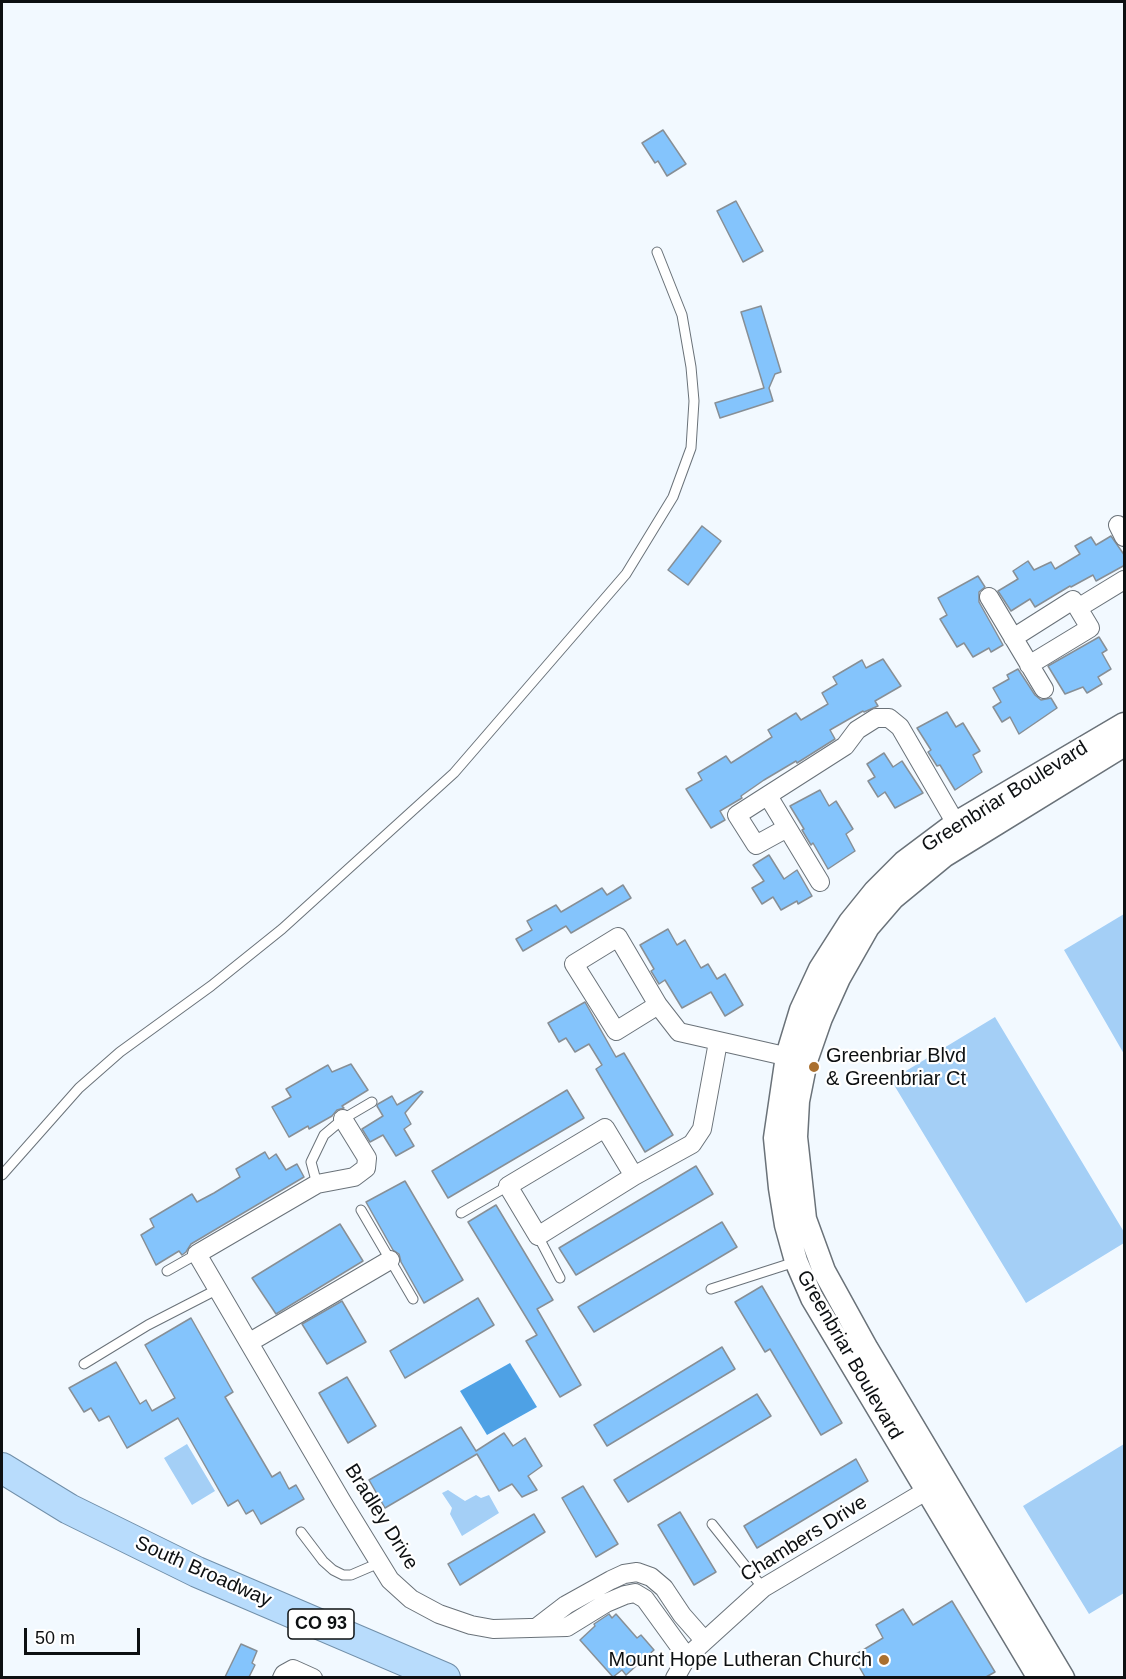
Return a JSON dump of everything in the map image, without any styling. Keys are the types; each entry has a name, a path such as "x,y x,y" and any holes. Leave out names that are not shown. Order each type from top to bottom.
{"highway":[{"name":"South Broadway","path":"2,1468 69,1509 188,1567 445,1677"}],"street":[{"path":"1078,608 1125,580"},
{"path":"989,597 1044,689"},
{"path":"1013,638 1074,600 1090,628 1029,664"},
{"path":"787,828 756,845 737,815 845,746 857,730 876,718 889,718 900,727 962,832"},
{"name":"Greenbriar Boulevard","path":"1063,1677 812,1298 795,1261 781,1197 775,1138 796,1059 821,1018 839,978 868,927 893,898 944,856 962,832 1125,724"},
{"name":"Greenbriar Boulevard","path":"962,832 1125,745"},
{"path":"768,796 820,882"},
{"path":"658,1005 616,1031 574,964 618,937 658,1005 679,1032 796,1059"},
{"path":"634,1176 605,1128 507,1186 538,1236 634,1176 692,1144 702,1129 718,1042"},
{"name":"Greenbriar Boulevard","path":"796,1059 798,1101 796,1137 805,1220 817,1253 841,1304 1039,1677"},
{"path":"198,1254 317,1184 354,1177 366,1168 367,1158 343,1119"},
{"name":"Bradley Drive","path":"198,1254 379,1563 390,1580 411,1599 439,1614 471,1625 493,1629 536,1628 567,1627 606,1603 635,1593 645,1599 687,1657"},
{"path":"250,1342 390,1260"},
{"name":"Chambers Drive","path":"675,1677 687,1657 763,1588 936,1485"},
{"path":"536,1628 566,1605 617,1577 637,1572 651,1577 664,1588 704,1640"},
{"path":"282,1677 293,1669 313,1677"}],"lane":[{"path":"2,1175 79,1088 120,1052 211,986 282,929 454,773 626,574 673,497 691,448 694,401 682,315 657,252"},
{"path":"317,1184 311,1162 324,1135 343,1119 372,1102"},
{"path":"461,1214 507,1186"},
{"path":"361,1210 413,1299"},
{"path":"538,1236 560,1278"},
{"path":"711,1289 817,1253"},
{"path":"167,1271 198,1254"},
{"path":"84,1364 148,1325 218,1289"},
{"path":"712,1524 763,1588"},
{"path":"301,1532 323,1561 343,1575 351,1575 379,1563"}],"shaded area":[{"path":"1124,914 1124,1054 1064,950"},
{"path":"995,1017 1124,1232 1124,1243 1026,1303 891,1080"},
{"path":"187,1444 215,1491 192,1505 164,1458"},
{"path":"1124,1444 1124,1593 1089,1614 1023,1506"},
{"path":"448,1490 465,1501 476,1495 481,1498 489,1495 499,1513 462,1536 450,1514 452,1508 442,1493"}],"water":[{"path":"510,1363 537,1407 487,1435 460,1391"}],"building":[{"path":"663,130 686,164 667,176 658,161 655,163 642,143"},
{"path":"736,201 763,251 743,262 717,211"},
{"path":"761,306 781,372 775,374 769,388 773,401 720,418 715,403 764,388 741,312"},
{"path":"702,526 721,541 688,585 668,570"},
{"path":"1111,536 1125,556 1125,565 1096,581 1093,575 1035,607 1030,599 1011,611 998,591 1018,579 1013,571 1028,561 1034,570 1051,562 1055,569 1080,554 1075,546 1091,537 1096,545"},
{"path":"978,576 985,587 979,592 979,602 1003,645 991,652 989,648 973,657 964,643 957,647 940,619 947,615 938,598"},
{"path":"1099,637 1107,650 1102,653 1111,669 1098,677 1102,684 1087,693 1083,687 1065,694 1048,666"},
{"path":"883,659 901,686 875,701 878,706 863,711 830,730 835,739 764,780 741,796 742,798 720,811 725,820 711,828 686,789 702,780 698,773 726,756 731,763 772,737 768,730 796,713 801,720 828,704 822,693 837,684 833,677 862,660 866,668"},
{"path":"1018,669 1035,695 1041,700 1051,698 1057,708 1019,734 1010,717 1002,722 993,707 1001,702 993,688 1009,679 1007,675"},
{"path":"947,712 956,727 963,723 980,751 973,755 982,772 955,790 940,765 937,766 928,752 931,750 917,728"},
{"path":"884,753 893,767 902,761 923,793 895,808 885,792 878,797 868,781 875,777 867,764"},
{"path":"820,790 829,806 836,801 853,829 846,834 855,851 828,869 813,843 811,845 790,806"},
{"path":"769,855 784,879 797,870 812,896 781,910 773,897 762,904 752,888 764,881 753,865"},
{"path":"623,885 631,898 571,933 566,926 523,951 516,939 532,930 527,921 556,905 561,912 602,888 607,895"},
{"path":"668,929 677,945 685,940 701,968 708,964 717,979 725,974 743,1005 725,1016 711,992 682,1008 665,980 659,984 651,971 654,969 640,945"},
{"path":"585,1002 616,1057 624,1053 673,1135 645,1152 596,1069 602,1065 589,1044 575,1052 566,1038 559,1042 548,1023"},
{"path":"351,1064 368,1090 342,1106 344,1108 337,1110 332,1116 289,1137 272,1107 291,1097 286,1089 328,1065 332,1072"},
{"path":"567,1090 584,1118 448,1198 432,1171"},
{"path":"423,1092 405,1113 411,1124 404,1129 414,1146 396,1156 383,1135 370,1142 362,1129 383,1116 378,1104 392,1096 397,1105"},
{"path":"265,1152 269,1159 276,1154 286,1170 297,1164 304,1177 191,1244 182,1255 179,1251 156,1265 141,1235 154,1227 150,1219 192,1194 197,1202 214,1193 240,1177 236,1169"},
{"path":"696,1166 713,1194 576,1275 559,1248"},
{"path":"405,1181 463,1280 424,1303 401,1262 399,1254 393,1250 366,1202"},
{"path":"496,1205 553,1300 537,1309 581,1385 560,1397 526,1341 537,1335 468,1222"},
{"path":"722,1222 737,1247 594,1332 578,1307"},
{"path":"340,1224 363,1261 276,1314 252,1278"},
{"path":"762,1286 842,1423 821,1435 770,1349 765,1352 735,1302"},
{"path":"478,1298 494,1325 405,1378 390,1351"},
{"path":"342,1301 366,1342 327,1364 302,1324"},
{"path":"191,1318 233,1392 225,1397 272,1477 280,1472 289,1489 296,1485 304,1499 261,1524 253,1510 246,1514 238,1500 228,1506 178,1418 127,1448 109,1416 99,1421 91,1408 84,1412 69,1388 116,1362 140,1404 146,1400 152,1411 175,1398 145,1345"},
{"path":"722,1347 735,1369 607,1446 594,1425"},
{"path":"347,1377 376,1426 348,1443 319,1393"},
{"path":"757,1394 771,1416 628,1502 614,1480"},
{"path":"461,1427 476,1451 504,1433 513,1446 525,1438 542,1466 528,1476 537,1490 522,1497 512,1484 499,1491 477,1454 385,1508 369,1480"},
{"path":"856,1459 868,1481 757,1548 744,1526"},
{"path":"583,1486 618,1544 596,1557 562,1498"},
{"path":"680,1512 716,1572 694,1585 658,1525"},
{"path":"534,1514 545,1532 460,1585 448,1564"},
{"path":"952,1601 995,1672 986,1677 865,1677 853,1656 883,1638 876,1625 903,1609 913,1625"},
{"path":"609,1614 612,1618 616,1614 637,1638 641,1635 654,1650 626,1675 622,1670 613,1677 580,1640 595,1626 594,1624"},
{"path":"241,1644 257,1651 252,1663 255,1665 249,1677 225,1677"}],"place":[{"name":"Greenbriar Blvd & Greenbriar Ct","path":"814,1067"},
{"name":"Mount Hope Lutheran Church","path":"884,1660"}]}
